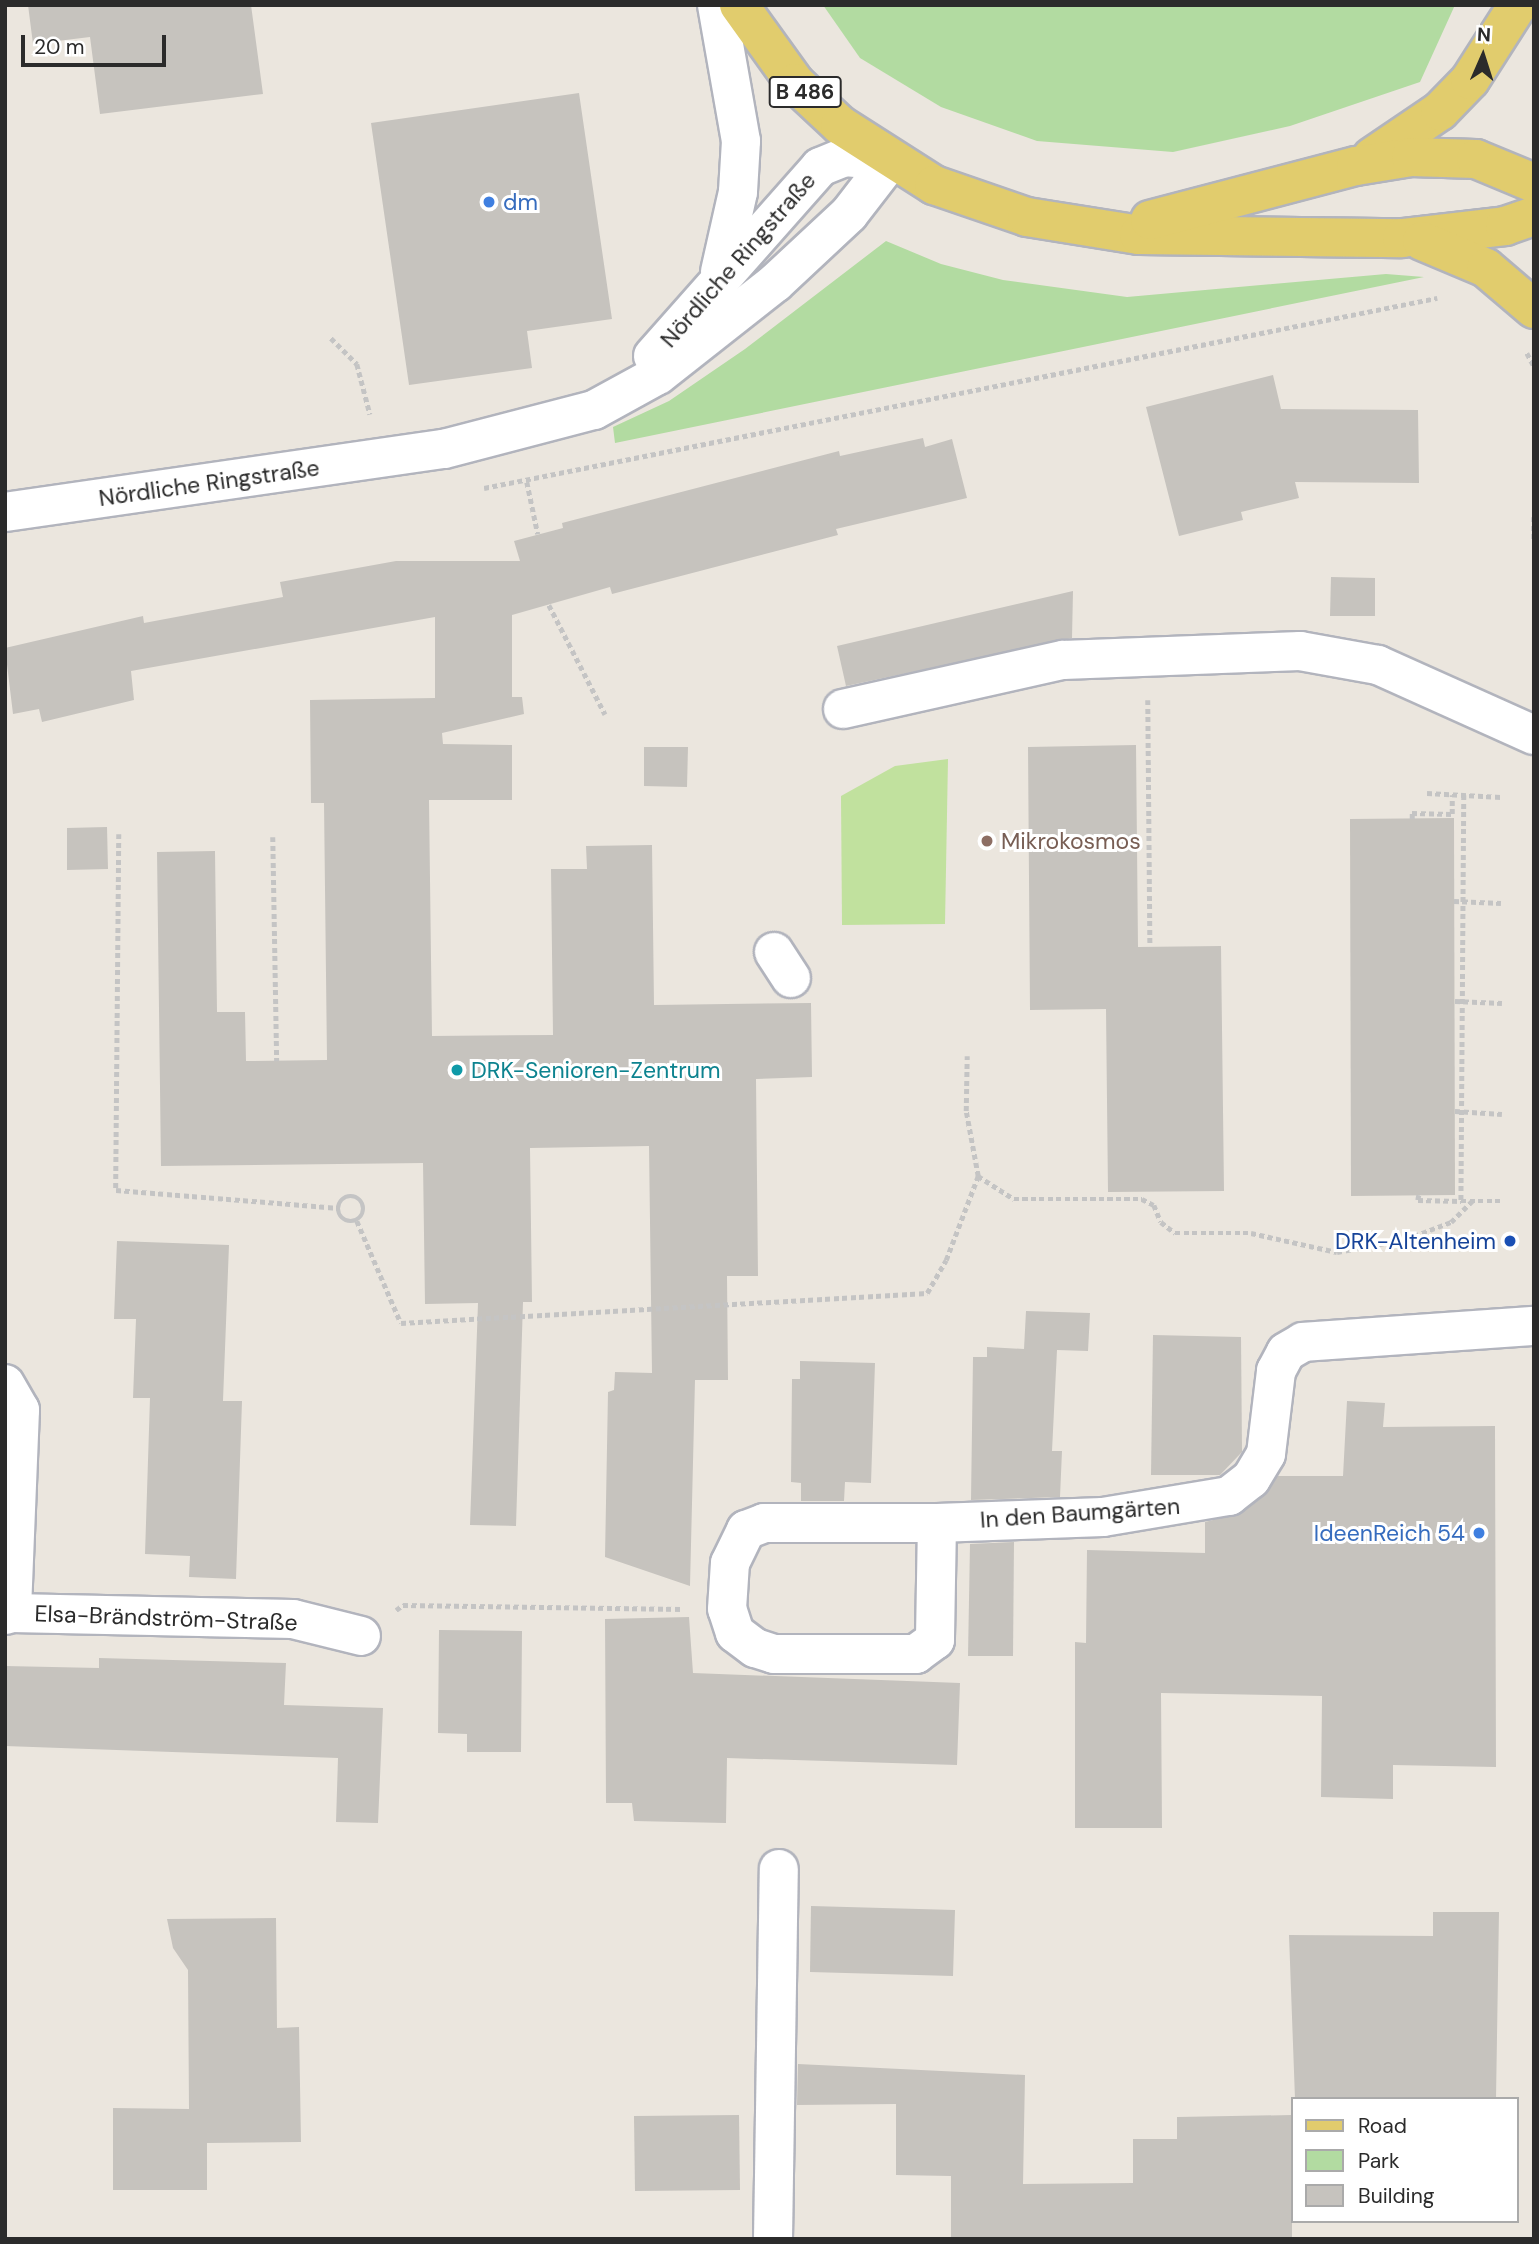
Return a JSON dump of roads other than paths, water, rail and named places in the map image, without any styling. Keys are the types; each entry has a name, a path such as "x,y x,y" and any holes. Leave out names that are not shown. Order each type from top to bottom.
{"main road":[{"name":"B 486","path":"739,5 795,83 890,161 980,203 1076,225 1139,235 1402,238 1505,226 1534,216"},
{"name":"B 486","path":"1356,166 1406,138 1440,111 1478,69 1518,5"},
{"name":"B 486","path":"1076,225 1184,215 1356,166 1411,157 1476,159 1534,183"},
{"name":"B 486","path":"1402,238 1436,244 1486,268 1534,309"}],"street":[{"path":"717,5 741,141 738,191 718,280"},
{"name":"Nördliche Ringstraße","path":"613,398 820,167 845,157 890,161"},
{"name":"Nördliche Ringstraße","path":"5,512 382,459 511,435 594,410 658,374 775,284 849,214 890,161"},
{"path":"843,709 1063,660 1335,654 1378,665 1534,735"},
{"name":"In den Baumgärten","path":"937,1522 935,1640 916,1654 774,1654 735,1633 727,1609 730,1563 746,1530 764,1523 1103,1517 1229,1496 1251,1479 1266,1454 1276,1371 1286,1352 1303,1342 1534,1326"},
{"name":"Elsa-Brändström-Straße","path":"5,1384 20,1410 8,1614 293,1619 361,1636"},
{"path":"773,2239 779,1868"}],"place":[{"name":"dm","path":"489,202"},
{"name":"Mikrokosmos","path":"987,841"},
{"name":"DRK-Senioren-Zentrum","path":"457,1070"},
{"name":"DRK-Altenheim","path":"1510,1241"},
{"name":"IdeenReich 54","path":"1479,1533"}]}
